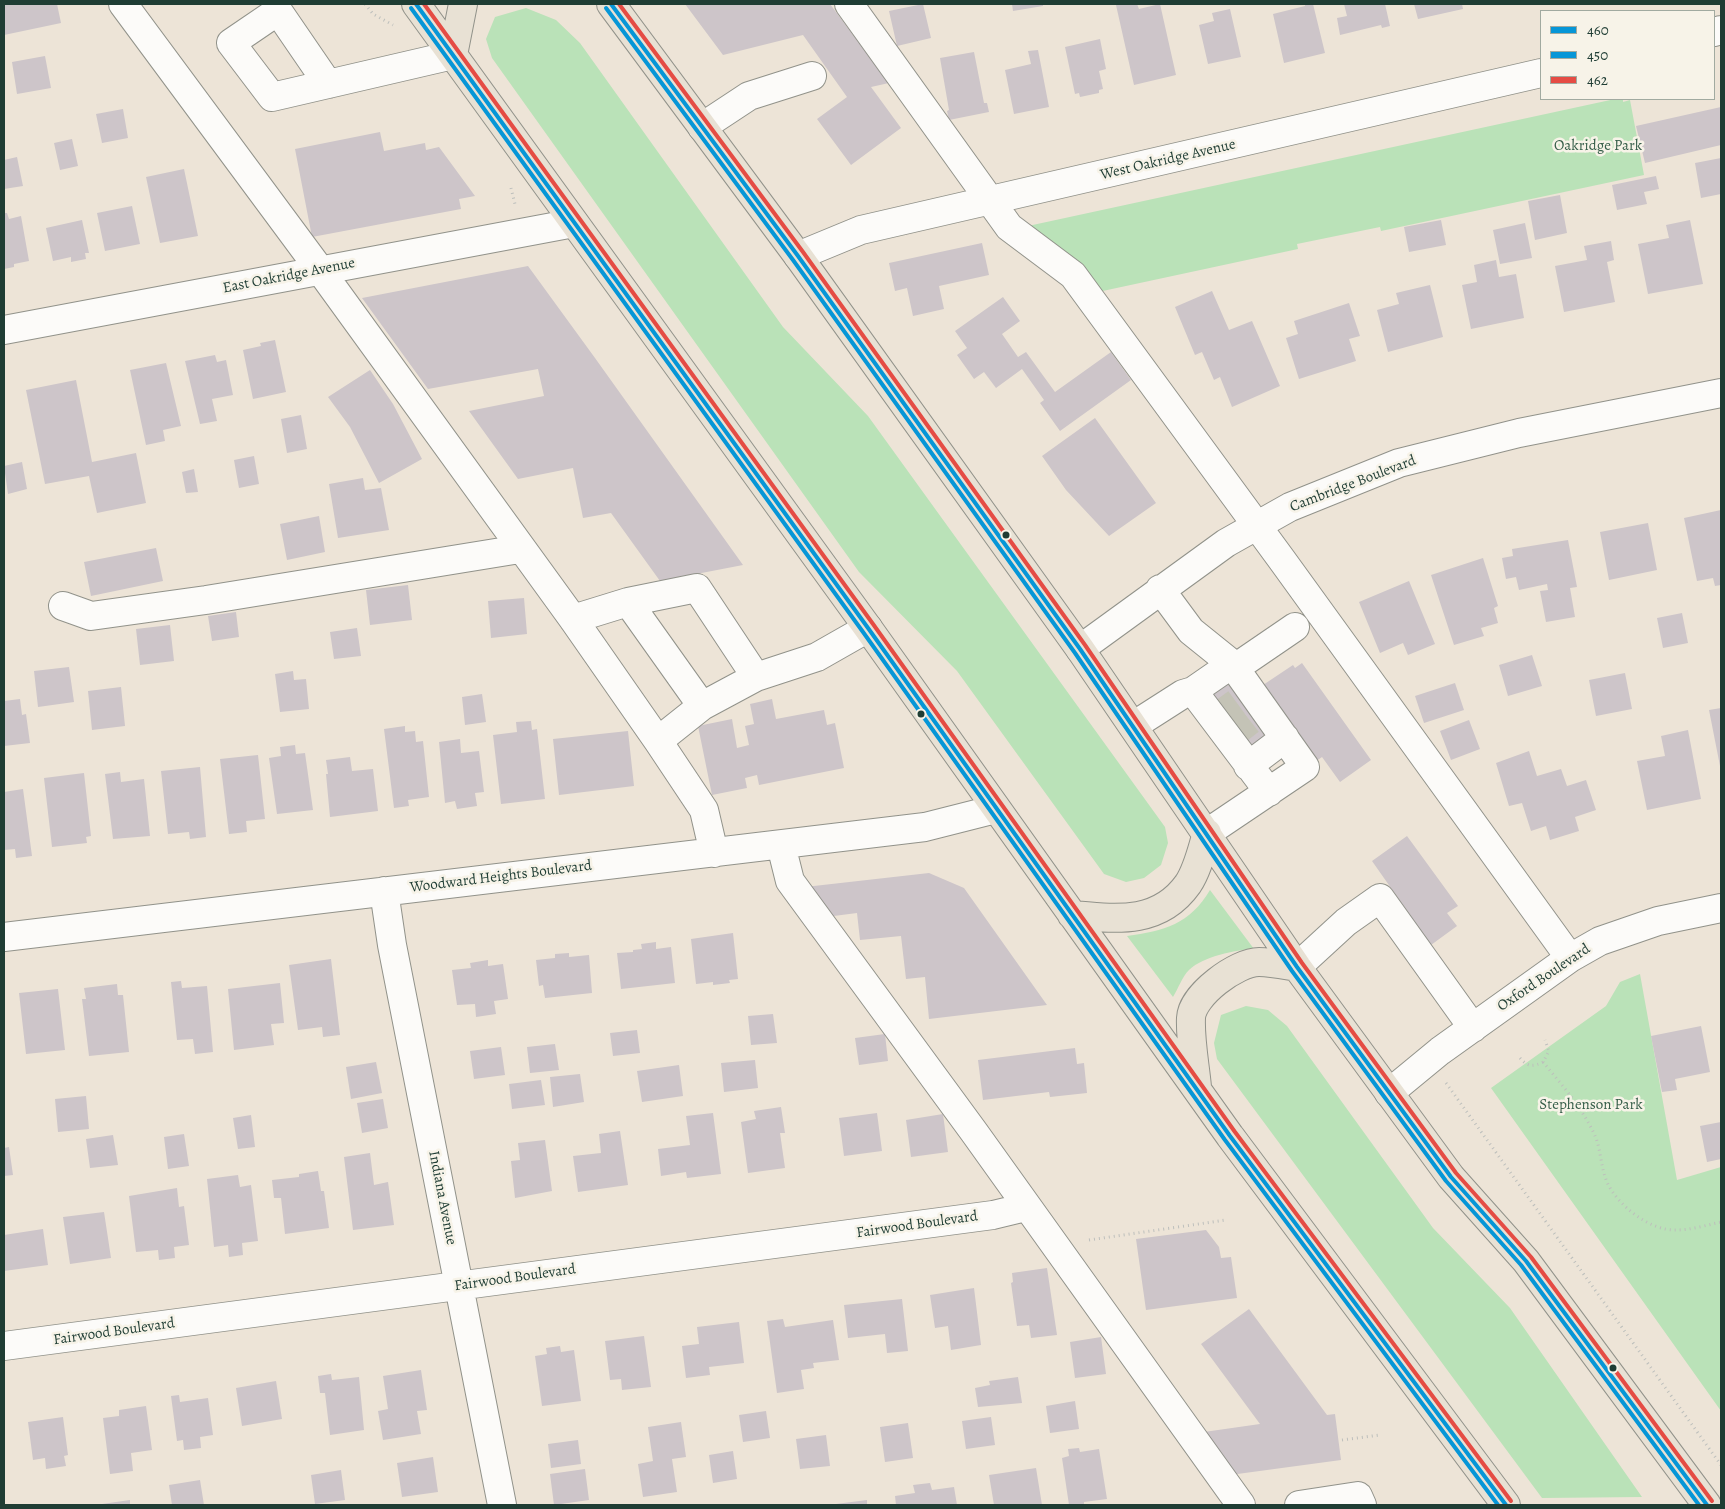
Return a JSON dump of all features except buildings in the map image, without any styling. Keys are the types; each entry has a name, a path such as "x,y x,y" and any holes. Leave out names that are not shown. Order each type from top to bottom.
{"main road":[{"path":"416,4 868,628 1197,1087 1230,1136 1506,1505"},
{"path":"453,55 463,4"},
{"path":"611,4 798,256 1080,649 1297,967 1389,1093 1451,1176 1526,1261 1707,1505"},
{"path":"1072,915 1121,920 1150,914 1173,901 1189,883 1207,833"},
{"path":"1197,1087 1191,1016 1200,1000 1215,982 1232,971 1257,962 1297,967"}],"street":[{"path":"123,4 320,270 520,549 573,619 658,741 704,810 714,853"},
{"path":"849,4 1009,227 1072,275 1570,958"},
{"path":"328,84 453,55"},
{"name":"West Oakridge Avenue","path":"798,256 861,230 1540,73"},
{"path":"702,128 749,96 812,76"},
{"name":"East Oakridge Avenue","path":"4,330 574,223"},
{"name":"Cambridge Boulevard","path":"1080,649 1160,589 1256,525 1290,507 1399,463 1519,433 1721,393"},
{"path":"63,606 91,616 216,598 520,549"},
{"path":"573,619 628,602 697,588 756,677"},
{"path":"1160,589 1191,631 1234,666 1305,767 1207,833"},
{"path":"628,602 702,706"},
{"path":"1133,726 1183,694 1193,691 1234,666 1295,626"},
{"path":"658,741 702,706 756,677 817,657 868,628"},
{"path":"1193,691 1269,792"},
{"path":"1248,766 1285,738"},
{"name":"Woodward Heights Boulevard","path":"4,937 924,827 996,809"},
{"path":"781,845 790,881 1241,1505"},
{"name":"Indiana Avenue","path":"384,891 390,932 458,1286 502,1505"},
{"path":"1297,967 1346,922 1380,898 1473,1028"},
{"name":"Oxford Boulevard","path":"1389,1093 1440,1051 1570,958 1600,941 1631,929 1721,908"},
{"name":"Fairwood Boulevard","path":"4,1346 983,1216 1026,1207"},
{"path":"1298,1505 1358,1496 1362,1505"}],"path":[{"path":"365,4 373,14 395,26"},
{"path":"510,187 516,210 513,234"},
{"path":"1520,1058 1525,1064 1532,1066 1543,1062 1549,1051 1545,1040"},
{"path":"1440,1051 1442,1077 1721,1465"},
{"path":"1543,1062 1583,1115 1595,1136 1606,1181 1614,1196 1632,1213 1653,1224 1674,1230 1721,1222"},
{"path":"1088,1240 1226,1220"},
{"path":"1342,1440 1380,1435"}],"green space":[{"path":"526,8 556,20 580,43 783,327 868,416 1165,827 1168,843 1161,865 1144,878 1126,882 1104,874 957,671 859,572 492,58 486,39 495,17"},
{"name":"Oakridge Park","path":"1610,100 1623,100 1623,102 1630,100 1644,175 1381,231 1380,227 1297,244 1298,249 1098,292 1028,226"},
{"path":"1210,890 1254,949 1211,957 1195,965 1184,976 1173,997 1127,936 1175,924 1194,911"},
{"name":"Stephenson Park","path":"1640,974 1677,1180 1721,1167 1721,1411 1491,1088 1606,1006 1620,982"},
{"path":"1246,1006 1268,1010 1287,1026 1433,1228 1510,1308 1642,1497 1542,1498 1217,1059 1214,1043 1221,1015"}],"tunnel":[{"path":"1214,719 1251,692"},
{"path":"1228,738 1264,710"}],"transit line":[{"name":"460","path":"416,4 868,628 1230,1136 1506,1505"},
{"name":"462","path":"424,4 873,624 1235,1132 1511,1501"},
{"name":"460","path":"611,4 798,256 1080,649 1297,967 1451,1177 1526,1261 1707,1505"},
{"name":"462","path":"619,4 803,252 1085,645 1302,963 1456,1173 1531,1257 1712,1501"},
{"name":"450","path":"411,8 863,632 1225,1140 1498,1505"},
{"name":"450","path":"606,8 793,260 1075,653 1292,971 1446,1181 1521,1265 1699,1505"}]}
